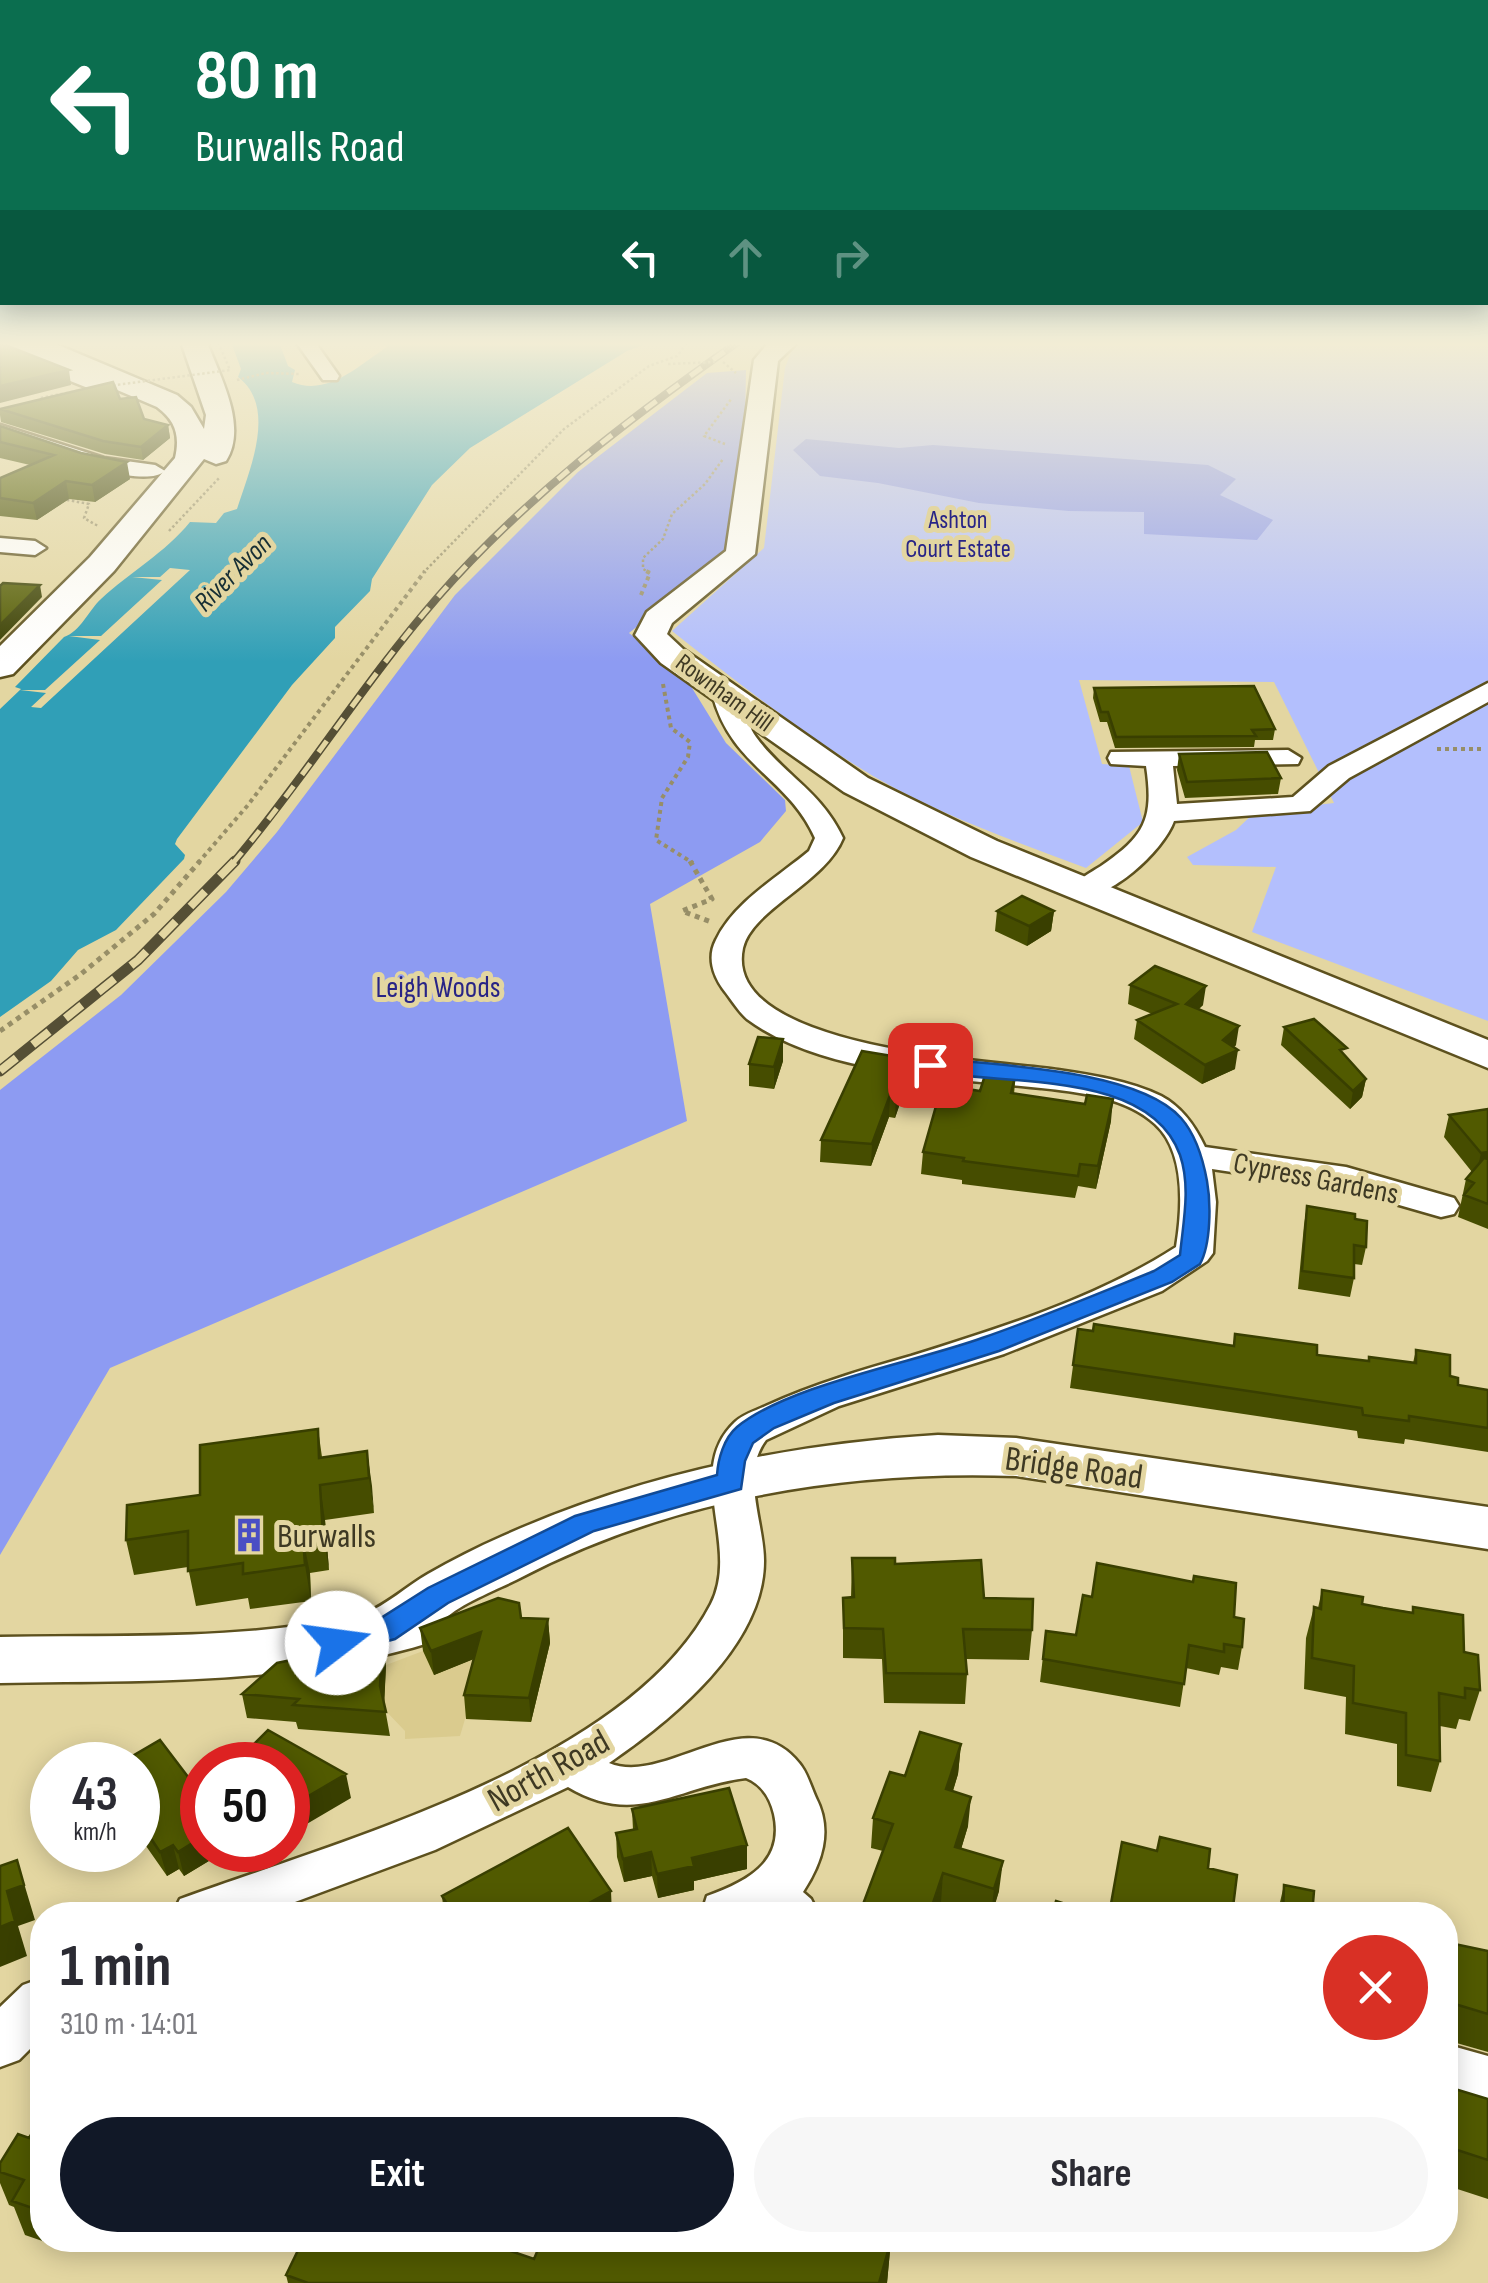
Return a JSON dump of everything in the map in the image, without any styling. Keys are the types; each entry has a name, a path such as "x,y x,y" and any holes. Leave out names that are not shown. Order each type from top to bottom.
{"highway":[{"path":"0,666 102,564 163,517 202,478 213,464 209,449"}],"main road":[{"name":"Rownham Hill","path":"759,449 740,554 658,620 651,635 672,656 856,785 984,849 1488,1055"},
{"name":"Bridge Road","path":"0,1660 253,1655 426,1622 596,1541 661,1501 731,1482 879,1456 978,1454 1488,1528"}],"street":[{"path":"54,449 110,466 156,471"},
{"path":"0,546 35,548"},
{"path":"1165,813 1300,805 1356,762 1441,720 1488,691"},
{"path":"724,693 728,720 747,747 823,816 830,838 822,855 730,939 725,963 736,989 763,1016 795,1036 827,1046 930,1065 1060,1078 1128,1094 1169,1118 1191,1156 1198,1196 1192,1258 1163,1277 990,1345 825,1396 764,1421 742,1437 732,1461 731,1482"},
{"path":"1121,758 1288,758"},
{"path":"1084,890 1155,839 1165,813 1158,758"},
{"name":"Cypress Gardens","path":"1191,1156 1291,1167 1346,1178 1441,1206"},
{"name":"North Road","path":"233,1902 476,1811 570,1763 663,1696 698,1659 731,1612 744,1578 745,1548 731,1482"},
{"path":"570,1763 598,1782 627,1787 740,1756 769,1762 783,1774 792,1795 800,1820 801,1842 785,1876 766,1902"},
{"path":"0,2042 30,2013"},
{"path":"1458,2074 1488,2082"}],"path":[{"path":"0,1031 82,974 154,914 248,805 431,563 544,449"},
{"path":"51,497 89,504 84,518 100,527 112,528"}],"shaded area":[{"path":"423,1651 484,1655 460,1736 405,1739 405,1731 384,1709 386,1665"}],"green space":[{"name":"Leigh Woods","path":"609,449 742,449 729,553 629,633 684,675 726,743 785,800 786,811 760,842 650,904 687,1121 110,1368 0,1555 0,1090 121,995 226,892 277,832 455,595 578,472"},
{"name":"Ashton Court Estate","path":"776,449 1488,449 1488,1021 1252,932 1276,867 1193,865 1187,857 1236,830 1255,812 1334,803 1274,682 1079,680 1102,764 1129,766 1143,822 1086,868 951,815 873,776 796,725 672,631 764,548"},
{"path":"982,449 1208,465 1236,479 1220,495 1273,520 1257,540 1144,534 1144,512 1069,511 979,503 820,476 793,450"}],"water":[{"name":"River Avon","path":"255,449 469,449 432,485 372,579 370,591 335,627 335,638 292,685 177,839 175,844 184,859 116,930 78,950 51,981 0,1017 0,709 21,689 15,687 80,626 101,599 190,522 216,523 224,513 237,509"}],"pier":[{"path":"170,568 190,570 41,708 31,707 46,693 20,690 45,690 100,640 69,636 101,636 162,580 132,577 160,577"}],"building":[{"path":"27,449 68,449 127,462 92,485 66,481 33,503 0,498 0,478 54,455"},
{"path":"40,585 0,625 0,586"},
{"path":"1254,686 1275,729 1252,730 1256,736 1116,737 1108,712 1101,712 1094,688"},
{"path":"1267,752 1281,778 1187,782 1179,754"},
{"path":"1022,896 1054,911 1029,926 997,911"},
{"path":"1155,966 1206,986 1186,1004 1239,1026 1223,1040 1238,1050 1205,1065 1137,1020 1177,1004 1130,985"},
{"path":"1314,1019 1347,1048 1340,1050 1366,1079 1353,1091 1284,1027"},
{"path":"758,1037 783,1039 774,1067 749,1064"},
{"path":"862,1051 910,1059 896,1096 890,1095 872,1144 821,1140"},
{"path":"987,1069 1016,1073 1011,1093 1085,1104 1087,1095 1113,1099 1098,1166 1080,1164 1078,1176 923,1152 942,1085 980,1091"},
{"path":"1488,1109 1488,1152 1481,1153 1449,1115"},
{"path":"1484,1158 1488,1159 1488,1204 1464,1195 1474,1183 1466,1179"},
{"path":"1307,1206 1355,1214 1355,1219 1367,1221 1366,1247 1354,1245 1354,1278 1302,1271"},
{"path":"1094,1324 1234,1346 1235,1334 1317,1345 1317,1355 1369,1361 1369,1357 1416,1363 1416,1350 1450,1355 1450,1376 1458,1378 1458,1385 1488,1390 1488,1428 1409,1416 1409,1421 1363,1415 1362,1408 1073,1365 1078,1329 1093,1331"},
{"path":"318,1429 319,1458 367,1451 369,1478 320,1485 323,1535 303,1538 305,1565 243,1574 243,1563 188,1571 188,1531 126,1540 127,1505 200,1495 200,1445"},
{"path":"852,1558 895,1558 895,1564 981,1560 984,1598 1033,1599 1032,1630 963,1629 967,1674 886,1673 883,1629 844,1628 843,1598 854,1597"},
{"path":"1097,1563 1193,1582 1194,1576 1236,1583 1234,1617 1244,1619 1242,1647 1224,1644 1224,1652 1189,1645 1184,1684 1043,1659 1046,1631 1076,1635 1083,1595 1092,1597"},
{"path":"1322,1590 1363,1597 1362,1604 1383,1608 1413,1613 1413,1607 1463,1615 1464,1652 1478,1655 1480,1690 1465,1688 1465,1698 1439,1693 1440,1761 1406,1755 1406,1713 1353,1703 1354,1666 1312,1658 1314,1607 1321,1609"},
{"path":"498,1598 519,1603 521,1618 548,1619 529,1698 464,1695 481,1632 431,1651 420,1628"},
{"path":"383,1641 380,1686 386,1712 293,1705 299,1699 242,1694 277,1663"},
{"path":"268,1730 289,1742 256,1742"},
{"path":"920,1732 961,1744 946,1789 971,1797 955,1847 1003,1861 994,1889 943,1873 933,1902 864,1902 893,1824 873,1818 890,1772 905,1776"},
{"path":"160,1740 180,1766 178,1852 173,1845 160,1852 160,1742 157,1742"},
{"path":"310,1754 346,1774 310,1795"},
{"path":"729,1788 747,1845 692,1858 694,1866 657,1874 651,1852 623,1859 616,1833 637,1829 632,1809"},
{"path":"568,1828 611,1891 591,1902 446,1902 442,1896"},
{"path":"1160,1837 1210,1849 1208,1868 1237,1875 1234,1902 1111,1902 1122,1842 1157,1851"},
{"path":"17,1860 24,1885 7,1891 15,1921 0,1927 0,1866"},
{"path":"1284,1885 1314,1891 1313,1902 1283,1902"},
{"path":"1458,1945 1488,1951 1488,2014 1458,2005"},
{"path":"1458,2090 1488,2099 1488,2160 1458,2150"},
{"path":"18,2134 29,2138 30,2207 12,2201 24,2180 0,2172 0,2163"},
{"path":"297,2252 513,2252 534,2259 537,2252 888,2252 879,2283 308,2283 286,2275"}],"railway":[{"path":"233,863 437,598 506,526 596,449"},
{"path":"0,1071 138,960 235,861"}],"place":[{"name":"Burwalls","path":"249,1535"}],"route":[{"path":"337,1643 384,1630 416,1607 585,1524 731,1482 732,1461 742,1437 764,1421 825,1396 990,1345 1163,1277 1192,1258 1198,1196 1191,1156 1173,1122 1161,1112 1128,1094 1060,1078 930,1065"}]}
